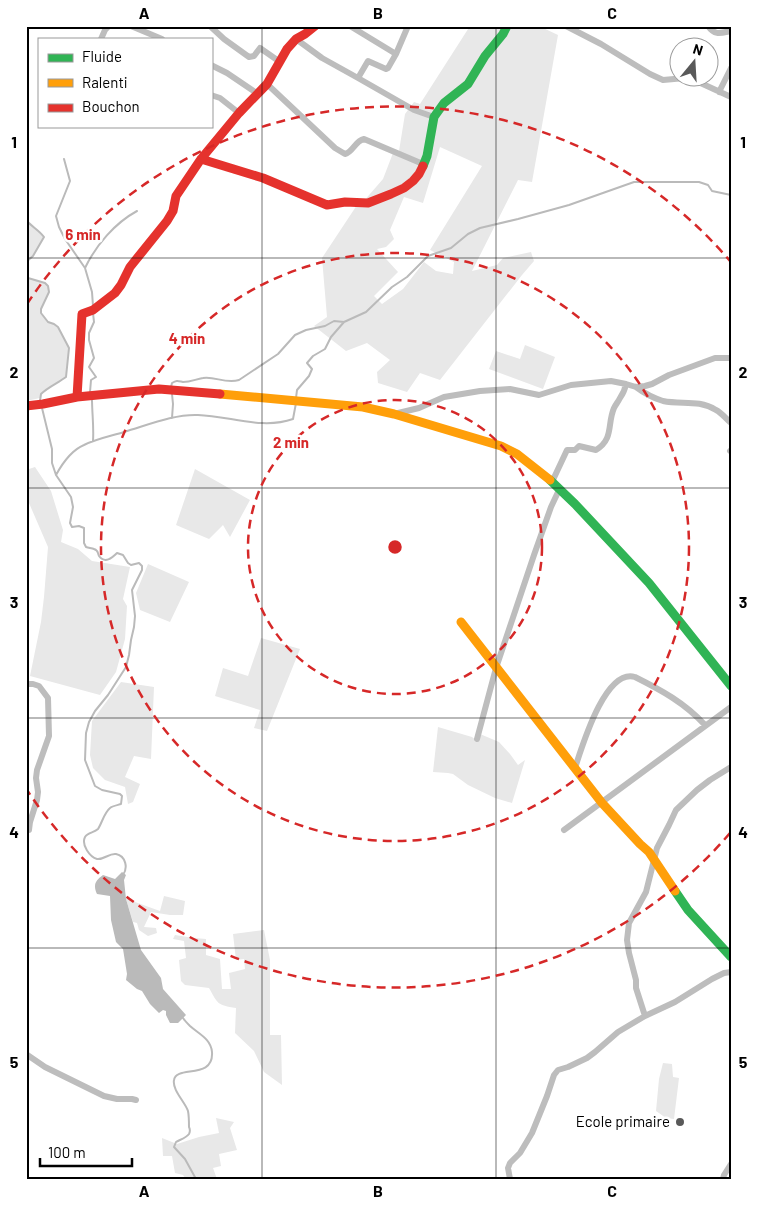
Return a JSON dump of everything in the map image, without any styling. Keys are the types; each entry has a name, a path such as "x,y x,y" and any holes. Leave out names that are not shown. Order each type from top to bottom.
{"street":[{"path":"101,38 104,30 110,26"},
{"path":"131,26 160,38"},
{"path":"210,26 249,57 254,56 260,48 280,62"},
{"path":"77,397 82,314 93,310 115,293 130,267 167,221 173,211 176,196 201,159 239,113 268,84 287,50 296,39 315,26"},
{"path":"350,26 396,54"},
{"path":"358,78 368,61 386,69 388,68 408,26"},
{"path":"201,159 262,178 327,205 345,202 368,203 391,194 404,188 419,174 427,156 434,117 444,103 468,84 484,56 503,34 507,26"},
{"path":"566,26 663,80 685,78 694,80 731,97"},
{"path":"708,26 712,32 716,33 731,31"},
{"path":"296,39 322,58 414,110 434,117"},
{"path":"212,66 227,73 258,94"},
{"path":"719,92 731,68"},
{"path":"268,84 335,148 345,154 349,153 358,141 364,139 423,164"},
{"path":"212,95 220,98 239,113"},
{"path":"636,387 652,384 669,375 715,358 731,358"},
{"path":"394,414 419,408 444,397 480,391 510,389 538,395 571,385 611,381 636,387 647,395 665,401 694,403 712,408 731,423"},
{"path":"552,482 568,449 576,450 582,446 596,450 602,446 608,436 614,408 626,384"},
{"path":"26,406 77,397 159,389 362,407 394,414 501,446 517,454 552,482 575,504 650,583 731,686"},
{"path":"477,739 496,668 534,555 559,490"},
{"path":"461,622 602,803 653,858 688,910 731,957"},
{"path":"575,768 596,710 611,687 624,676 635,677 677,700 696,714 705,725"},
{"path":"26,684 39,686 48,698 49,736 37,770 38,792 30,829 26,830"},
{"path":"564,830 731,707"},
{"path":"645,1016 636,988 636,980 629,953 627,940 629,923 646,892 656,848 676,810 697,790 731,767"},
{"path":"510,1179 508,1168 510,1163 520,1153 532,1133 554,1075 558,1070 587,1058 618,1032 645,1016 675,1002 712,979 731,972"},
{"path":"26,1054 45,1067 104,1096 136,1100"},
{"path":"723,1179 731,1164"}],"shaded area":[{"path":"470,26 539,26 558,35 532,182 518,180 472,271 497,265 503,258 531,252 534,261 440,380 420,373 407,392 378,383 377,372 390,360 367,343 346,351 314,326 327,317 322,258 359,202 363,202 383,179 393,153 399,151 405,114 414,102 420,104","holes":["440,147 482,166 430,250 454,262 453,274 436,271 424,262 403,289 382,304 374,296 398,272 377,249 386,247 394,239 390,230 404,197 423,203"]},
{"path":"26,220 44,237 33,256 26,262"},
{"path":"26,276 48,286 49,292 41,313 48,321 58,327 69,348 66,377 47,389 40,398 26,401"},
{"path":"525,345 555,357 543,389 489,369 496,351 520,359"},
{"path":"35,467 51,491 63,530 61,542 78,549 92,561 130,567 123,599 127,606 125,639 116,672 100,695 30,676 41,622 48,547 26,494 26,470"},
{"path":"195,469 250,500 230,537 223,525 209,539 176,525"},
{"path":"148,564 189,582 170,622 140,610 136,593"},
{"path":"261,638 300,649 267,731 254,728 260,710 215,696 223,668 248,676"},
{"path":"121,682 154,687 151,759 134,756 125,777 140,784 133,802 128,804 125,787 105,780 93,768 90,755 92,721"},
{"path":"438,727 472,737 477,741 480,734 499,742 518,765 525,760 512,803 495,798 468,785 453,774 433,772"},
{"path":"122,872 126,875 124,880 126,899 141,950 161,978 163,989 186,1015 178,1023 170,1023 166,1011 163,1010 159,1013 150,1004 142,991 126,980 127,974 123,949 116,942 111,920 110,896 97,894 95,888 97,881 103,875 115,879"},
{"path":"129,896 131,902 160,911 164,896 185,901 183,915 151,912 144,927 156,928 157,933 148,936 139,930 137,923 133,922 126,899"},
{"path":"264,930 270,960 270,1035 281,1035 282,1085 264,1072 254,1051 235,1033 236,1008 219,1003 209,988 185,985 181,981 179,960 186,958 184,941 173,939 175,935 206,939 206,955 220,959 222,989 231,989 229,973 245,969 244,959 236,960 233,934"},
{"path":"663,1063 672,1064 673,1077 679,1078 674,1119 666,1118 656,1111 659,1079"},
{"path":"216,1118 234,1122 230,1128 237,1150 219,1154 221,1166 213,1168 217,1179 186,1179 183,1175 175,1173 172,1156 163,1156 162,1138 177,1144 219,1133"}],"waterway":[{"path":"64,159 70,181 56,216 65,239 85,268"},
{"path":"296,398 297,390 309,376 312,369 307,363 313,356 325,349 331,337 344,322 366,312 392,287 407,277 428,256 451,248 468,234 480,228 569,205 634,182 699,182 708,185 712,191 731,195"},
{"path":"93,306 92,292 85,268 107,235 137,211"},
{"path":"26,220 44,237 33,256 26,262"},
{"path":"26,276 48,286 49,292 41,313 48,322 58,327 69,348 66,377 41,394 40,401"},
{"path":"90,392 91,380 96,377 89,367 94,358 89,340 89,333 94,322 93,313"},
{"path":"171,387 175,381 186,382 203,378 229,381 239,380 278,354 295,335 306,330 325,326 334,321 344,322"},
{"path":"172,394 172,418"},
{"path":"92,399 93,441"},
{"path":"56,475 61,466 80,447 99,439 152,423 189,415 258,423 281,422 293,419 296,403"},
{"path":"42,408 52,449 52,463 56,475 71,497 73,507 70,523 72,527 79,526 84,528 84,543 86,547 97,550 99,556 104,560 113,557 117,553 123,555 131,565 139,563 142,566 142,570 132,590 135,616 126,667 95,711 86,733 85,760 95,786 122,796 121,804 108,810 98,829 85,837 84,844 94,858 102,858 111,854 122,857 126,866 123,875"},
{"path":"183,1018 207,1040 212,1052 211,1061 207,1066 181,1073 174,1080 175,1088 188,1111 190,1130 189,1134 176,1142 174,1147 185,1159 196,1179"}],"traffic: fast":[{"path":"423,166 427,156 434,117 444,103 468,84 485,56 503,34 507,26"},
{"path":"550,480 649,583 731,686"},
{"path":"675,891 688,910 731,957"}],"traffic: slow":[{"path":"220,394 363,407 394,414 501,446 517,454 550,480"},
{"path":"461,622 602,803 649,852 675,891"}],"traffic: jam":[{"path":"77,397 82,314 93,310 115,293 130,267 167,221 173,211 176,196 201,159 239,113 267,84 287,49 296,39 315,26"},
{"path":"201,159 263,178 327,205 345,202 368,203 391,194 413,181 423,166"},
{"path":"26,406 77,397 159,389 220,394"}],"place":[{"name":"Ecole primaire","path":"680,1122"}]}
